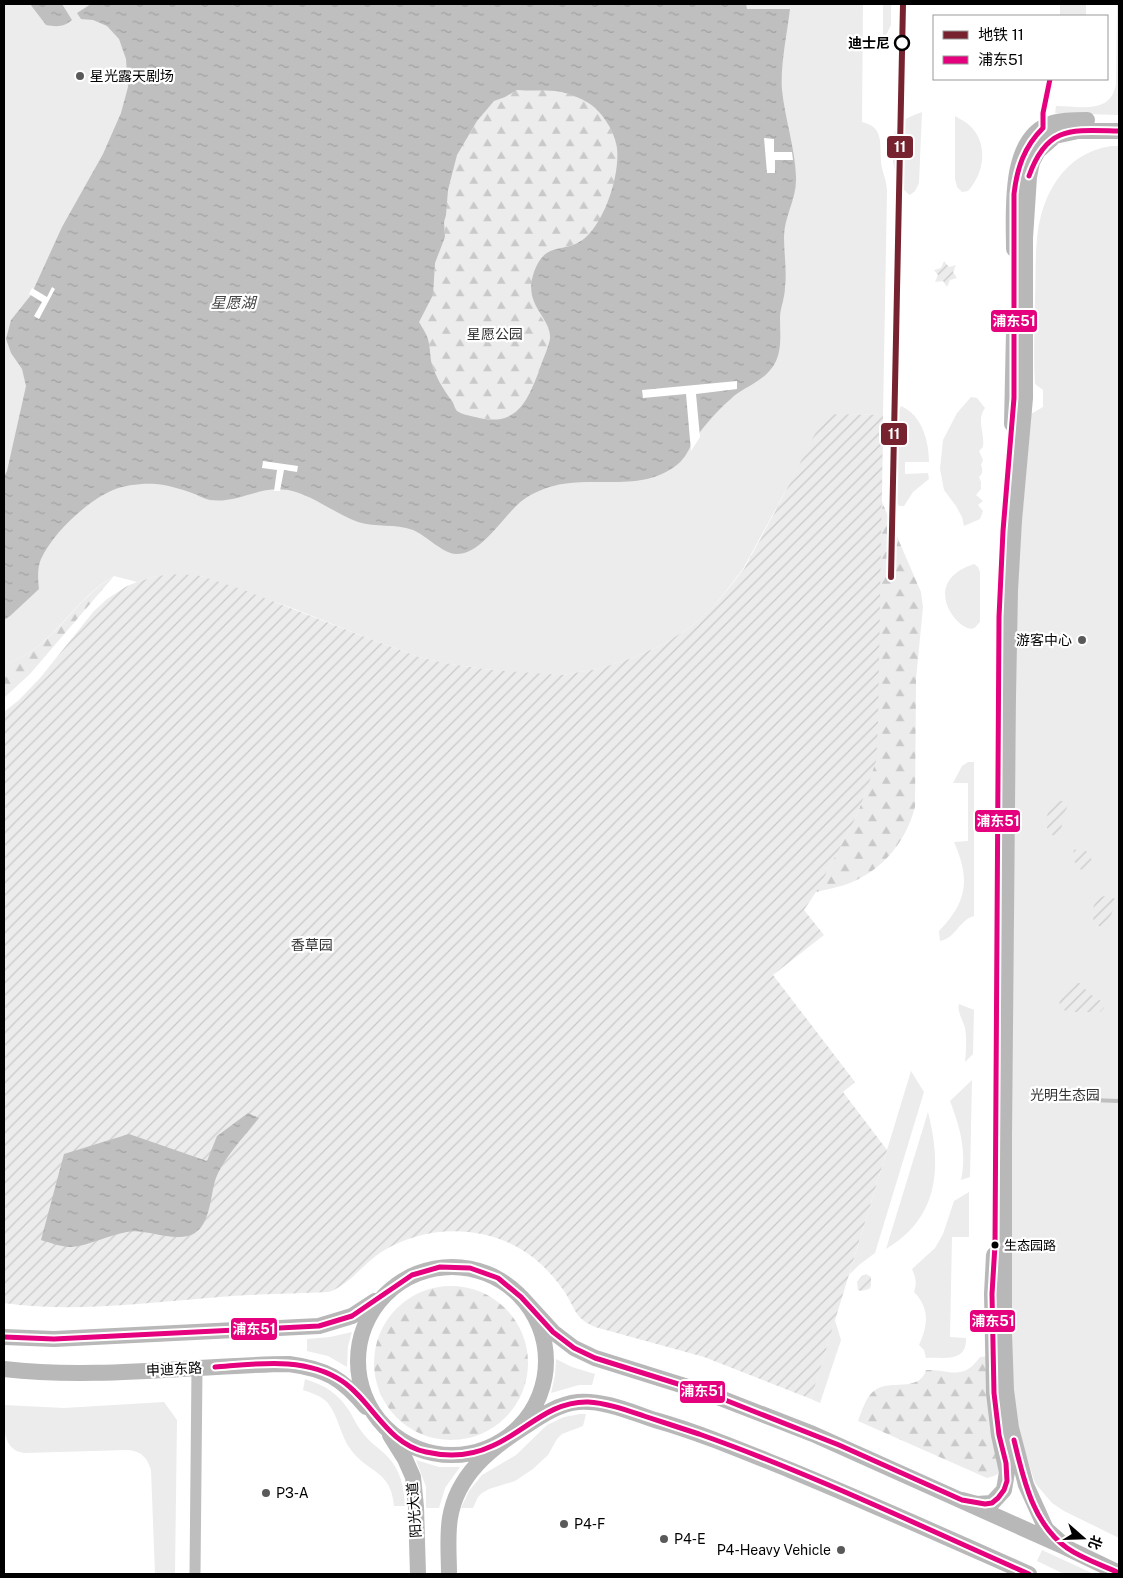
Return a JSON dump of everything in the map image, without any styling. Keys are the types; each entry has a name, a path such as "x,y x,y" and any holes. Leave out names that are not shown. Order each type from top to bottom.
{"street":[{"path":"962,1500 977,1504 992,1503 1004,1490 1007,1481 1006,1463 999,1435 994,1393 992,1294 995,1245 1000,583 1014,398 1014,194 1016,173 1020,158 1030,141 1043,128 1052,123 1080,120 1119,121"},
{"path":"1067,1548 1046,1529 1026,1485 1011,1428 1006,1390 1004,1333 1004,1127 1010,590 1025,398 1025,238 1029,177 1032,162 1038,151 1055,136 1078,131 1119,131"},
{"path":"4,1337 59,1339 319,1326 352,1316 412,1276 440,1267 470,1268 498,1278 521,1297 553,1332 581,1352 710,1394 813,1434 962,1500 1119,1573"},
{"path":"387,1292 369,1316 359,1346 359,1378 370,1408 381,1424 397,1438 422,1451 451,1456 480,1452 505,1439 543,1414 562,1405 579,1402 601,1403 695,1431 831,1487 1029,1574"},
{"path":"449,1574 450,1517 455,1498 473,1468 526,1419 539,1396 546,1372 545,1346 538,1321 521,1297"},
{"name":"申迪东路","path":"4,1369 30,1372 98,1373 274,1364 309,1367 326,1373 342,1382 381,1424"},
{"path":"194,1574 197,1368"},
{"name":"阳光大道","path":"381,1424 400,1451 413,1478 418,1574"}],"green space":[{"name":"星愿湖","path":"4,4 863,4 862,122 870,125 878,134 882,168 887,189 883,415 825,414 808,450 743,569 715,605 692,626 662,645 632,658 598,669 562,675 530,674 445,663 419,657 292,608 201,576 157,576 137,582 114,576 99,586 37,647 22,657 4,665"},
{"path":"883,4 891,4 891,25 883,42"},
{"path":"1060,4 1086,4 1086,15 1060,15"},
{"path":"1117,4 1119,4 1119,115 1055,113 1056,106 1093,107 1101,105 1108,101 1113,94 1116,84"},
{"name":"星愿公园","path":"517,90 546,90 569,94 595,108 604,118 616,143 616,172 605,211 592,232 577,243 555,250 543,257 534,274 533,290 535,301 546,324 550,338 531,390 516,413 503,418 484,419 456,410 435,372 431,361 428,339 419,322 433,295 435,263 441,249 445,230 444,222 448,190 457,155 477,121 494,101"},
{"path":"922,112 919,183 915,191 910,195 899,182 893,162 892,142 894,133 900,123"},
{"path":"955,116 975,131 982,148 981,166 978,175 968,191 962,192 957,187 955,179"},
{"name":"光明生态园","path":"1119,146 1119,1538 1064,1511 1052,1503 1035,1483 1015,1420 1009,1306 1017,594 1031,414 1043,407 1043,390 1035,384 1034,373 1037,239 1044,207 1058,179 1080,157 1094,150"},
{"path":"944,261 949,267 956,265 953,272 957,278 950,280 947,287 943,281 935,282 938,275 934,270 941,268"},
{"path":"971,397 977,398 985,408 981,417 983,447 979,451 983,460 981,465 982,471 979,477 981,489 976,495 983,501 978,505 983,511 980,519 964,526 956,506 944,490 940,469 943,440 957,413"},
{"path":"901,406 914,416 923,429 928,446 929,462 905,462 905,474 928,473 929,479 913,492 904,506 899,506 897,503 896,494 897,415"},
{"path":"825,414 883,415 882,502 921,592 923,607 916,679 915,807 911,819 906,831 892,852 873,870 850,883 816,892 855,819 867,789 721,598 744,569 808,450"},
{"name":"香草园","path":"825,414 883,415 876,761 855,819 816,892 804,910 824,935 773,975 855,1082 843,1092 887,1150 811,1399 704,1357 588,1324 576,1312 554,1278 525,1251 505,1241 485,1235 463,1232 441,1232 399,1243 380,1253 343,1285 329,1292 80,1307 30,1306 4,1303 4,712 19,700 40,678 94,611 107,599 137,582 157,576 181,574 201,576 244,590 419,657 491,670 562,675 598,669 632,658 662,645 692,626 715,605 744,569"},
{"path":"974,564 980,572 980,622 975,628 968,628 960,624 953,616 947,606 945,594 948,583 957,572"},
{"path":"114,576 30,674 4,698 4,665 22,657 37,647 99,586"},
{"path":"968,762 974,762 974,916 965,921 950,936 940,941 939,931 956,910 963,889 962,867 954,842 968,841 968,783 953,783 962,766"},
{"path":"1063,801 1068,804 1063,816 1061,831 1056,838 1049,832 1046,825 1049,803"},
{"path":"1081,849 1090,854 1092,864 1087,871 1079,869 1072,857 1074,850"},
{"path":"1107,896 1114,898 1116,903 1109,920 1101,927 1094,921 1092,914 1098,897"},
{"path":"1076,982 1082,984 1089,993 1104,1003 1104,1008 1100,1012 1067,1012 1060,1007 1060,994 1064,988"},
{"path":"959,1004 974,1010 973,1054 965,1062 966,1032 959,1013"},
{"path":"911,1071 924,1092 875,1253 849,1275"},
{"path":"972,1080 970,1177 961,1180 963,1170 962,1140 950,1101"},
{"path":"928,1112 935,1152 932,1190 926,1207 917,1222 904,1236 886,1249"},
{"path":"969,1192 969,1237 952,1237 950,1337 966,1338 965,1346 963,1352 953,1357 926,1358 924,1350 919,1345 926,1324 926,1317 923,1304 914,1292 916,1280 912,1269 935,1248 943,1234 954,1201"},
{"path":"866,1274 871,1277 871,1286 869,1289 858,1290 857,1282"},
{"path":"451,1286 480,1292 494,1299 505,1309 515,1320 522,1334 528,1363 522,1392 515,1406 505,1417 494,1427 480,1434 451,1440 422,1434 408,1427 397,1417 387,1406 380,1392 374,1363 380,1334 387,1320 397,1309 408,1299 422,1292"},
{"path":"835,1320 841,1340 820,1403 811,1399"},
{"path":"352,1332 348,1346 347,1367 328,1356 307,1351 307,1339 330,1337"},
{"path":"989,1356 1003,1471 994,1476 987,1478 858,1421 867,1400 875,1390 881,1387 911,1384 922,1377 926,1370 961,1372 973,1365 980,1357"},
{"path":"556,1359 572,1367 595,1374 592,1385 579,1385 551,1393"},
{"path":"305,1379 325,1387 336,1395 346,1406 365,1436 392,1461 401,1480 405,1506 394,1506 389,1485 351,1450 327,1402 319,1396 303,1390"},
{"path":"164,1402 177,1420 175,1574 155,1574 151,1470 143,1455 127,1450 24,1453 11,1447 5,1435 4,1427 4,1405 64,1408"},
{"path":"586,1414 583,1426 562,1434 548,1455 533,1469 515,1481 482,1493 473,1508 461,1508 469,1491 482,1475 516,1455 547,1425 564,1417"},
{"path":"416,1460 439,1467 460,1467 445,1488 439,1508 426,1508 426,1487"},
{"path":"1042,1550 1094,1574 1064,1574 1037,1561"}],"water":[{"path":"30,4 62,4 72,20 60,26 46,25"},
{"name":"星愿湖","path":"91,4 746,4 747,9 790,9 783,61 782,90 794,155 796,185 785,229 786,281 780,314 780,346 773,367 764,376 736,394 724,405 703,428 683,459 662,474 628,482 556,485 539,491 523,500 484,541 466,553 456,554 445,551 413,530 358,522 296,492 284,490 262,491 221,500 208,499 170,486 139,484 118,488 92,502 62,529 46,549 41,559 38,570 39,589 4,620 4,477 7,471 26,386 22,369 11,353 6,339 11,320 31,295 62,227 103,154 121,113 128,87 126,59 119,39 107,26 93,20 81,19 77,13","holes":["517,90 559,92 590,104 599,112 611,129 616,142 617,159 610,197 599,221 585,238 578,243 550,251 544,255 534,272 531,284 532,294 534,302 547,324 549,343 535,382 525,402 512,415 492,420 479,418 456,410 435,372 431,361 428,339 419,322 433,295 435,263 445,237 444,222 448,190 457,155 477,121 494,101"]},
{"path":"248,1113 259,1118 223,1164 215,1181 206,1219 202,1226 191,1235 175,1237 134,1231 71,1247 60,1246 41,1240 64,1154 129,1134 207,1161 217,1136"}],"pier":[{"path":"764,138 774,139 774,152 792,152 793,160 775,160 775,173 767,173"},
{"path":"52,287 55,289 39,319 34,316 42,302 29,294 32,288 47,297"},
{"path":"737,381 737,389 696,394 700,437 691,451 686,394 643,398 642,390"},
{"path":"263,461 298,466 297,472 284,470 280,491 274,491 277,470 262,468"}],"waterway":[{"path":"1090,1100 1119,1101"}],"metro line":[{"name":"11","path":"891,577 903,4"}],"transit line":[{"name":"浦东51","path":"4,1337 54,1339 319,1326 352,1316 412,1275 440,1267 470,1268 498,1278 521,1297 553,1332 574,1348 595,1358 710,1394 839,1445 962,1500 985,1504 992,1503 998,1498 1004,1490 1007,1481 1006,1463 999,1435 994,1393 992,1294 995,1245 999,617 1003,531 1014,398 1014,194 1022,158 1036,135 1043,128 1043,113 1050,80"},
{"name":"浦东51","path":"1029,176 1036,159 1044,147 1053,139 1075,131 1119,131"},
{"name":"浦东51","path":"215,1367 247,1364 280,1364 296,1365 328,1373 353,1389 390,1431 401,1440 412,1447 443,1455 468,1454 484,1449 504,1440 561,1406 588,1402 609,1405 699,1434 783,1466 1029,1574"},
{"name":"浦东51","path":"1014,1440 1021,1470 1031,1499 1055,1538 1073,1552 1119,1573"}],"place":[{"name":"迪士尼","path":"902,43"},
{"name":"星光露天剧场","path":"80,76"},
{"name":"游客中心","path":"1082,640"},
{"name":"生态园路","path":"995,1245"},
{"name":"P3-A","path":"266,1493"},
{"name":"P4-F","path":"564,1524"},
{"name":"P4-E","path":"664,1539"},
{"name":"P4-Heavy Vehicle","path":"841,1550"}]}
